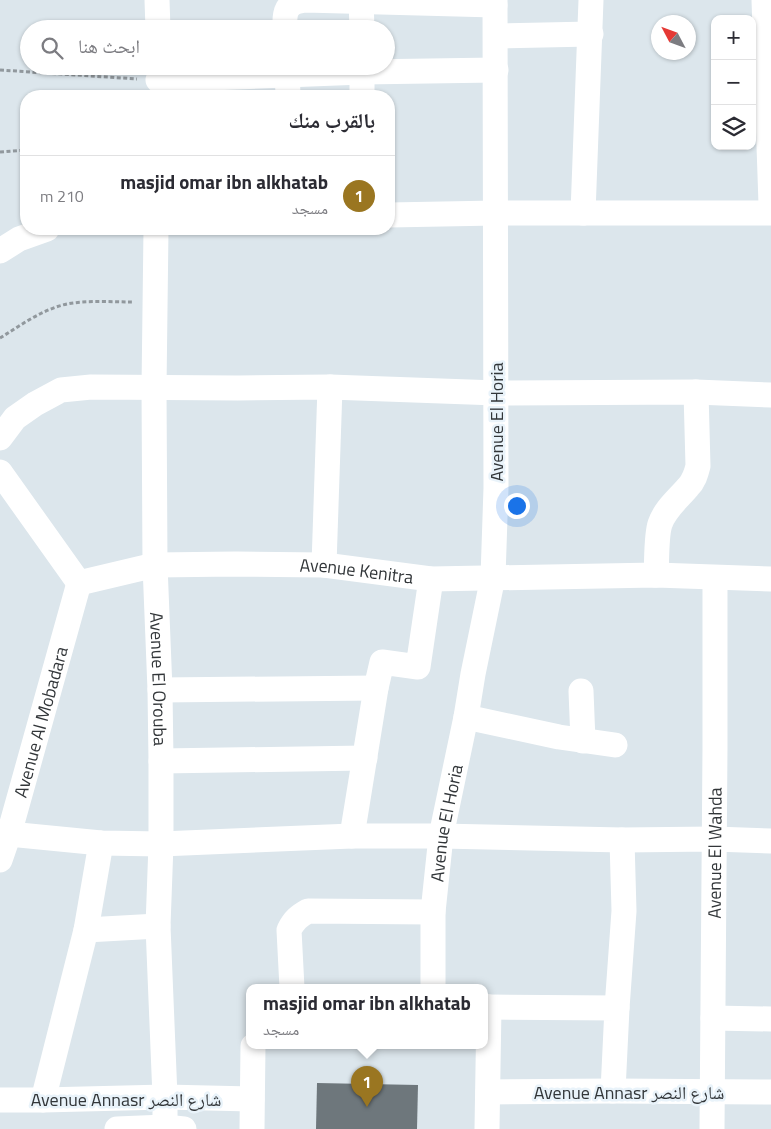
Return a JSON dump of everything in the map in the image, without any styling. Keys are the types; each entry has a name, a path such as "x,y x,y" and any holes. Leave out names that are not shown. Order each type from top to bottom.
{"street":[{"path":"287,12 292,4 306,0 495,3"},
{"path":"583,213 592,0"},
{"path":"764,0 771,204"},
{"path":"361,1 362,20"},
{"name":"Avenue El Horia","path":"432,984 433,912 441,836 493,577 497,393 495,3"},
{"path":"496,36 591,34"},
{"path":"395,69 496,70"},
{"path":"158,81 288,79 318,75"},
{"path":"362,75 362,90"},
{"path":"395,216 496,213 771,214"},
{"path":"0,251 19,239 30,235"},
{"name":"Avenue El Orouba","path":"156,235 155,565 161,761 161,844 158,926 165,1097 171,1128"},
{"path":"0,438 15,418 35,404 62,390 92,387 330,387 497,393 696,392 771,395"},
{"path":"324,565 330,387"},
{"path":"656,575 660,523 665,513 695,478 698,466 696,392"},
{"path":"0,472 79,583"},
{"name":"Avenue Kenitra","path":"79,583 155,565 324,565 431,579 656,575 771,579"},
{"name":"Avenue El Wahda","path":"712,1129 714,578"},
{"path":"352,836 382,662 418,667 431,579"},
{"name":"Avenue Al Mobadara","path":"0,860 4,833 79,583"},
{"path":"160,690 376,688"},
{"path":"581,691 583,741"},
{"path":"466,717 559,737 615,745"},
{"path":"161,761 364,758"},
{"path":"4,833 101,843 161,844 352,836 771,841"},
{"path":"613,1091 624,911 622,840"},
{"path":"43,1100 86,930 101,843"},
{"path":"292,984 289,930 299,915 308,911 433,912"},
{"path":"86,930 158,926"},
{"path":"488,1007 617,1008"},
{"path":"713,1018 771,1019"},
{"path":"252,1129 253,1049"},
{"path":"487,1049 487,1129"},
{"name":"Avenue Annasr شارع النصر","path":"488,1092 771,1092"},
{"name":"Avenue Annasr شارع النصر","path":"0,1100 165,1097 252,1099"},
{"name":"Avenue Annasr شارع النصر","path":"117,1129 171,1128"}],"path":[{"path":"0,70 20,71"},
{"path":"72,75 158,81"},
{"path":"0,152 20,150"},
{"path":"0,338 46,311 66,304 87,302 155,302"}],"building":[{"path":"317,1083 418,1085 417,1129 316,1129"}],"place":[{"name":"masjid omar ibn alkhatab","path":"367,1107"}]}
